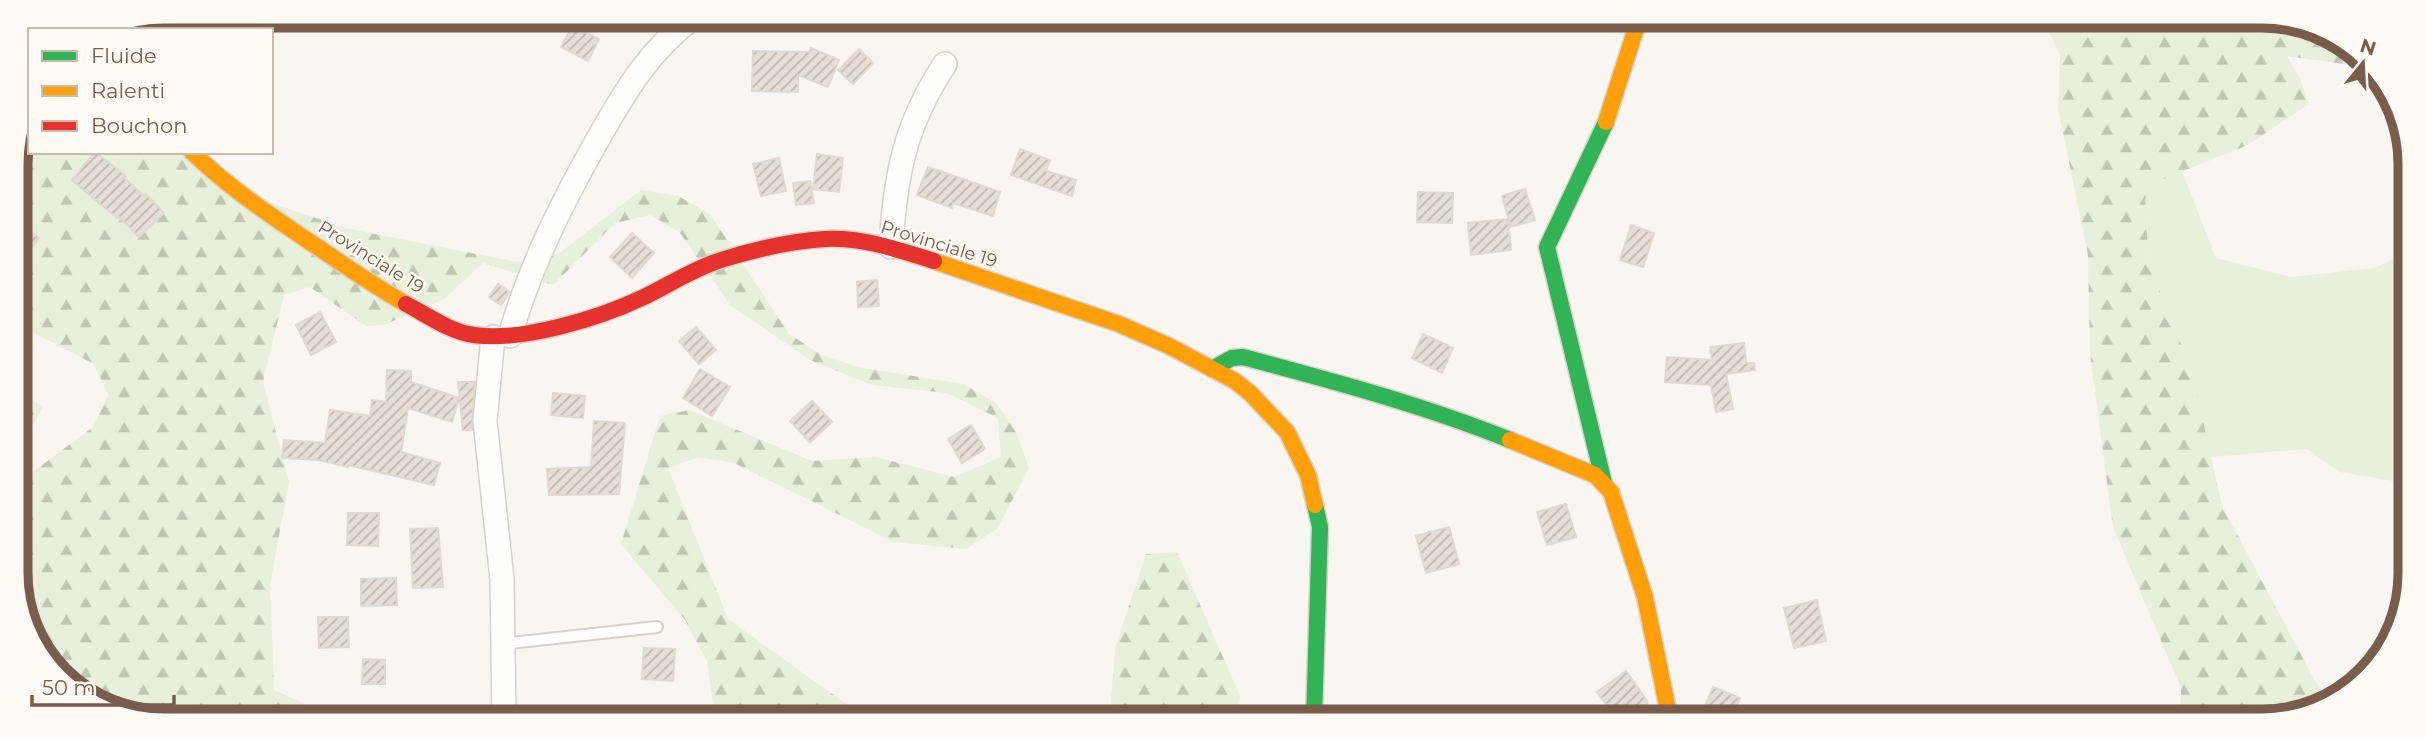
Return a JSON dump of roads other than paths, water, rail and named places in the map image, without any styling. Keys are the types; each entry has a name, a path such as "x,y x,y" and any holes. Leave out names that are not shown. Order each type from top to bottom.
{"main road":[{"path":"1604,483 1547,247 1604,127 1636,28"},
{"name":"Provinciale 19","path":"194,154 215,174 256,204 379,289 443,324 472,335 501,337 547,330 601,315 721,260 775,247 826,239 891,247 1119,324 1169,346 1235,381 1250,393 1287,432 1299,454 1310,484 1320,527 1314,709"},
{"path":"1212,369 1232,358 1243,357 1363,389 1468,423 1585,469 1604,483 1611,492 1645,597 1670,709"}],"street":[{"path":"504,709 502,579 485,421 501,337 567,194 622,97 670,34 678,28"},
{"path":"891,247 895,192 908,134 932,84 945,64"}],"lane":[{"path":"501,644 657,627"}]}
